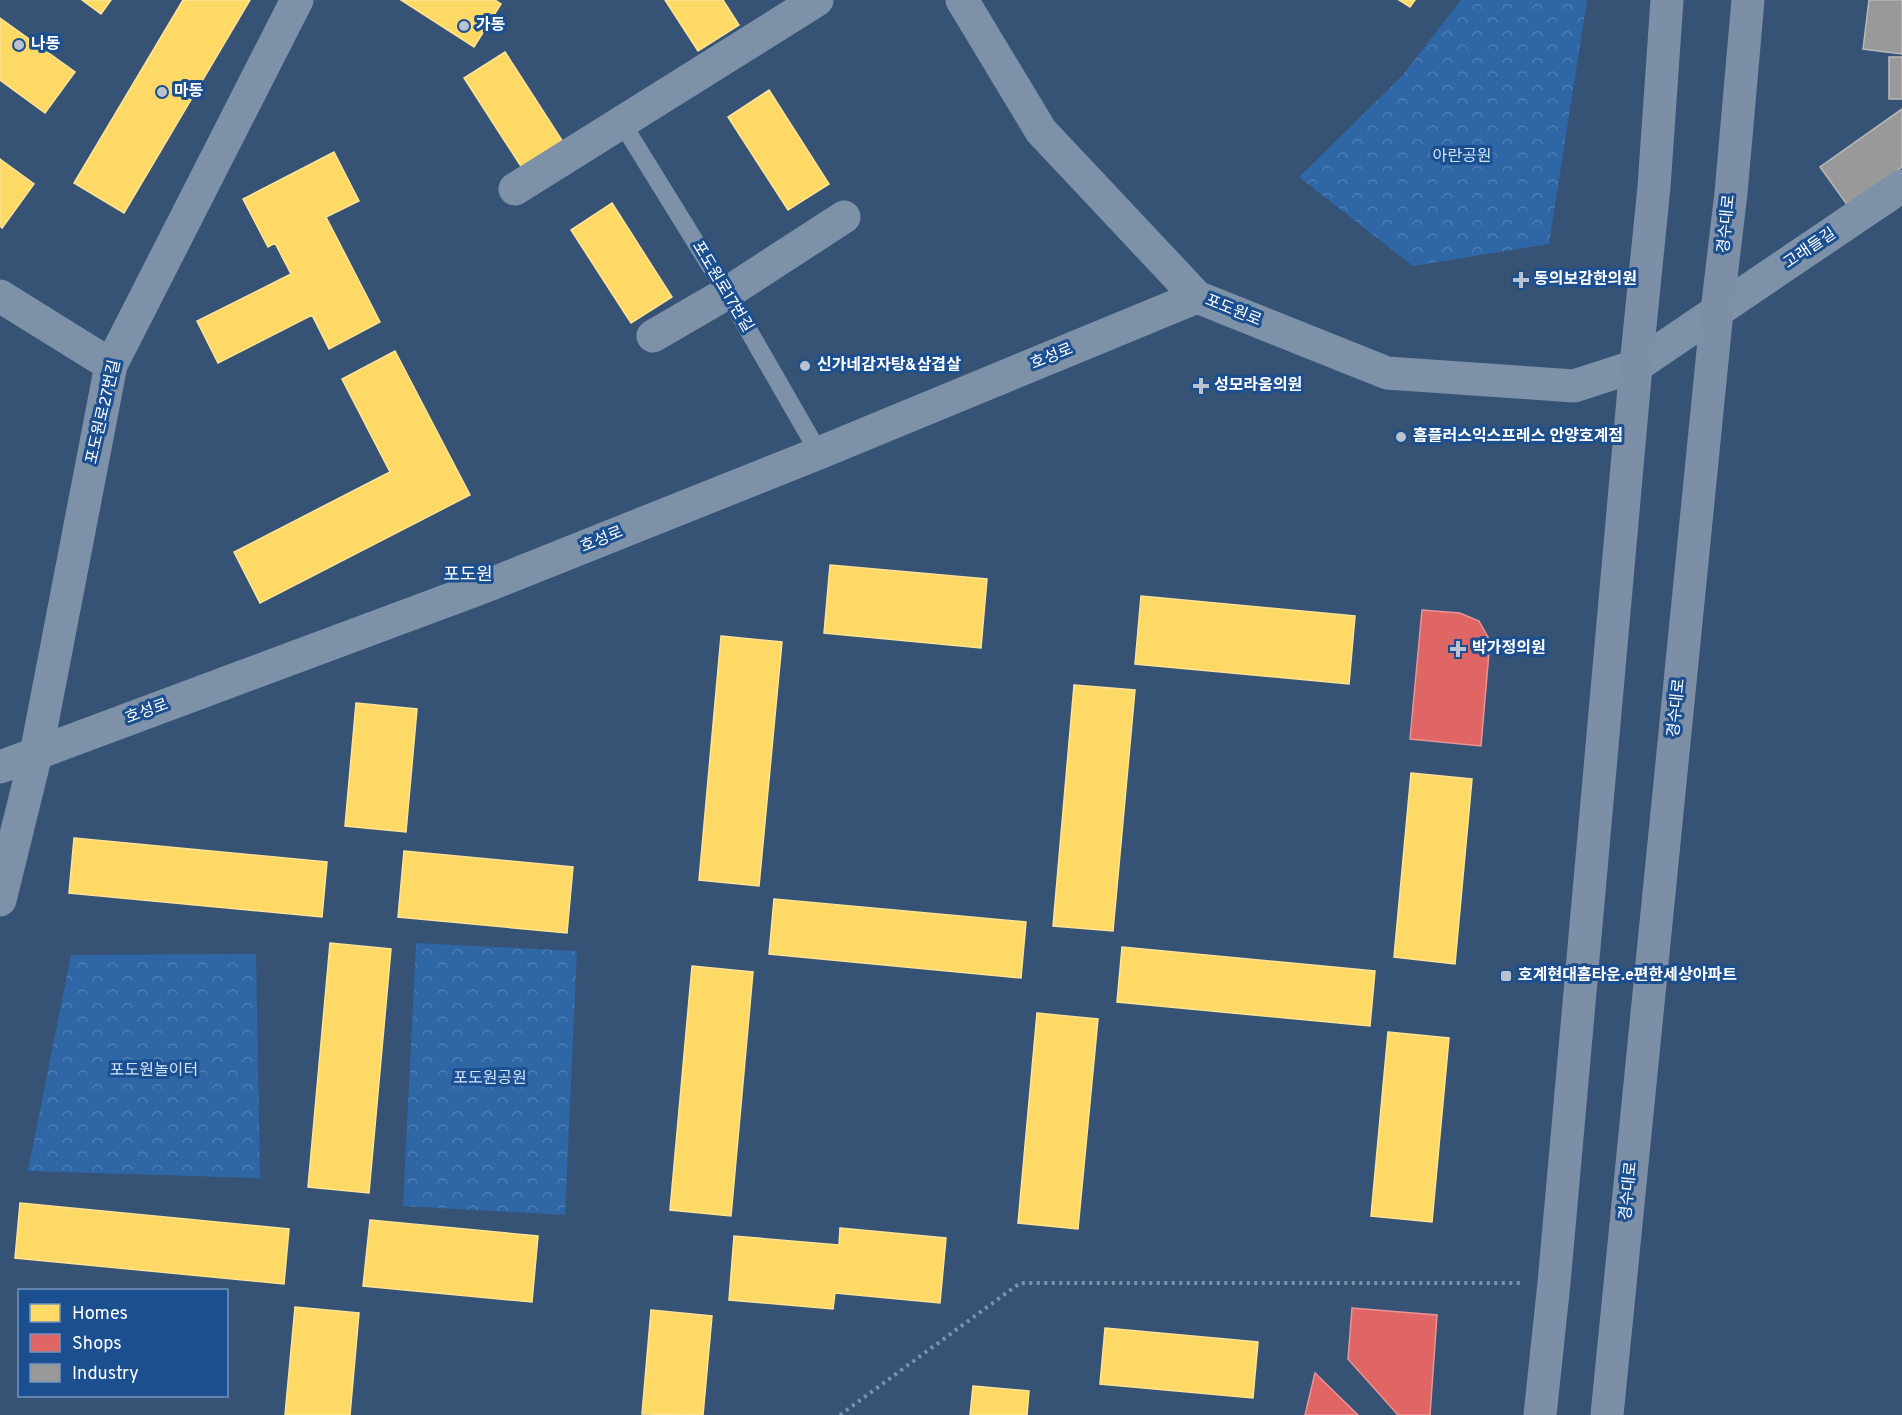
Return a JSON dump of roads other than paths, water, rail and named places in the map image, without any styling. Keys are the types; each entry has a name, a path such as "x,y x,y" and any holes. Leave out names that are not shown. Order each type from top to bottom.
{"main road":[{"path":"1540,1415 1654,187 1666,0"},
{"name":"경수대로","path":"1607,1415 1717,311 1731,193 1748,0"}],"street":[{"name":"포도원로27번길","path":"0,900 36,753 111,365 297,0"},
{"path":"515,189 817,0"},
{"name":"포도원로","path":"962,0 1041,131 1197,297 1387,373 1574,386 1636,366"},
{"name":"고래들길","path":"1636,366 1902,186"},
{"path":"653,336 844,217"},
{"path":"0,296 111,365"},
{"name":"호성로","path":"0,767 486,586 819,453 1197,297"}],"lane":[{"name":"포도원로17번길","path":"622,123 726,292 819,453"}],"place":[{"name":"가동","path":"464,26"},
{"name":"나동","path":"19,45"},
{"name":"마동","path":"162,92"},
{"name":"동의보감한의원","path":"1521,280"},
{"name":"신가네감자탕&삼겹살","path":"805,366"},
{"name":"성모라움의원","path":"1201,386"},
{"name":"홈플러스익스프레스 안양호계점","path":"1401,437"},
{"name":"박가정의원","path":"1458,649"},
{"name":"호계현대홈타운.e편한세상아파트","path":"1506,976"}],"district":[{"name":"포도원","path":"468,575"}],"park label":[{"name":"아란공원","path":"1462,157"},
{"name":"포도원놀이터","path":"154,1071"},
{"name":"포도원공원","path":"490,1079"}]}
